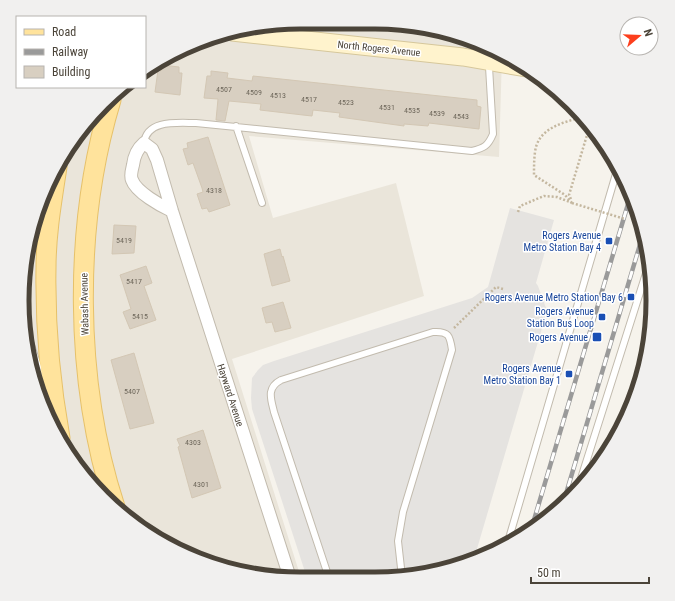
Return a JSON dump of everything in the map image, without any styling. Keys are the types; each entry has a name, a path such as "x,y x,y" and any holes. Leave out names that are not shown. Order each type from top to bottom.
{"main road":[{"name":"Wabash Avenue","path":"107,111 100,139 88,212 84,263 83,306 85,357 90,399 100,449 112,495"},
{"path":"54,188 50,211 46,267 49,362 58,422"}],"street":[{"name":"North Rogers Avenue","path":"250,34 489,55"},
{"name":"Hayward Avenue","path":"144,143 152,149 157,160 288,571"},
{"path":"144,143 139,147 134,158 132,180 137,188 154,202 172,211"}],"lane":[{"path":"144,143 145,135 149,130 156,126 168,123 196,123 472,151 489,143 493,134 489,55"},
{"path":"236,126 262,203"},
{"path":"510,536 616,175"},
{"path":"581,477 645,278"},
{"path":"327,572 274,412 270,397 272,388 281,380 433,332 442,331 448,334 450,338 451,356 403,512 398,541 401,570"}],"path":[{"path":"572,203 565,195 534,175 535,152 537,142 547,130 555,125 576,119"},
{"path":"572,203 569,195 588,132"},
{"path":"518,212 520,206 544,196 557,197 625,219"},
{"path":"448,334 496,287 503,289"}],"shaded area":[{"path":"300,29 374,29 410,31 462,43 502,61 499,157 249,136 273,218 396,183 424,296 232,359 299,572 265,570 230,563 213,558 165,536 121,505 96,480 65,436 57,421 43,388 31,336 29,300 31,265 43,213 57,180 65,165 96,121 131,88 146,88 146,78 180,57 213,43 265,31"},
{"path":"510,208 554,220 536,283 546,308 545,318 476,552 445,563 410,570 374,572 305,572 252,409 252,378 263,365 472,298 488,287"}],"building":[{"path":"165,65 179,67 179,73 182,73 180,95 155,92 158,70 161,71 162,67"},
{"path":"211,71 228,73 227,78 252,81 253,76 477,100 477,106 481,107 479,129 429,123 428,126 404,124 404,126 339,117 340,113 313,110 312,116 303,115 260,110 261,104 229,101 225,121 216,120 218,99 204,98 207,76 211,76"},
{"path":"208,137 230,205 209,212 207,208 202,209 197,194 203,192 202,188 193,163 188,165 183,149 188,148 187,143"},
{"path":"114,225 136,226 134,253 112,254"},
{"path":"280,249 290,281 272,286 264,254"},
{"path":"146,266 152,283 144,286 156,320 130,329 123,312 131,309 120,275"},
{"path":"283,302 291,328 275,332 272,322 266,323 262,308"},
{"path":"134,353 154,423 130,429 111,360"},
{"path":"203,430 221,488 192,498 177,439"}],"railway":[{"path":"534,520 628,204"},
{"path":"567,491 640,244"}],"place":[{"name":"Rogers Avenue Metro Station Bay 4","path":"609,241"},
{"name":"Rogers Avenue Metro Station Bay 6","path":"631,297"},
{"name":"Rogers Avenue Station Bus Loop","path":"602,317"},
{"name":"Rogers Avenue","path":"597,337"},
{"name":"Rogers Avenue Metro Station Bay 1","path":"569,374"}]}
